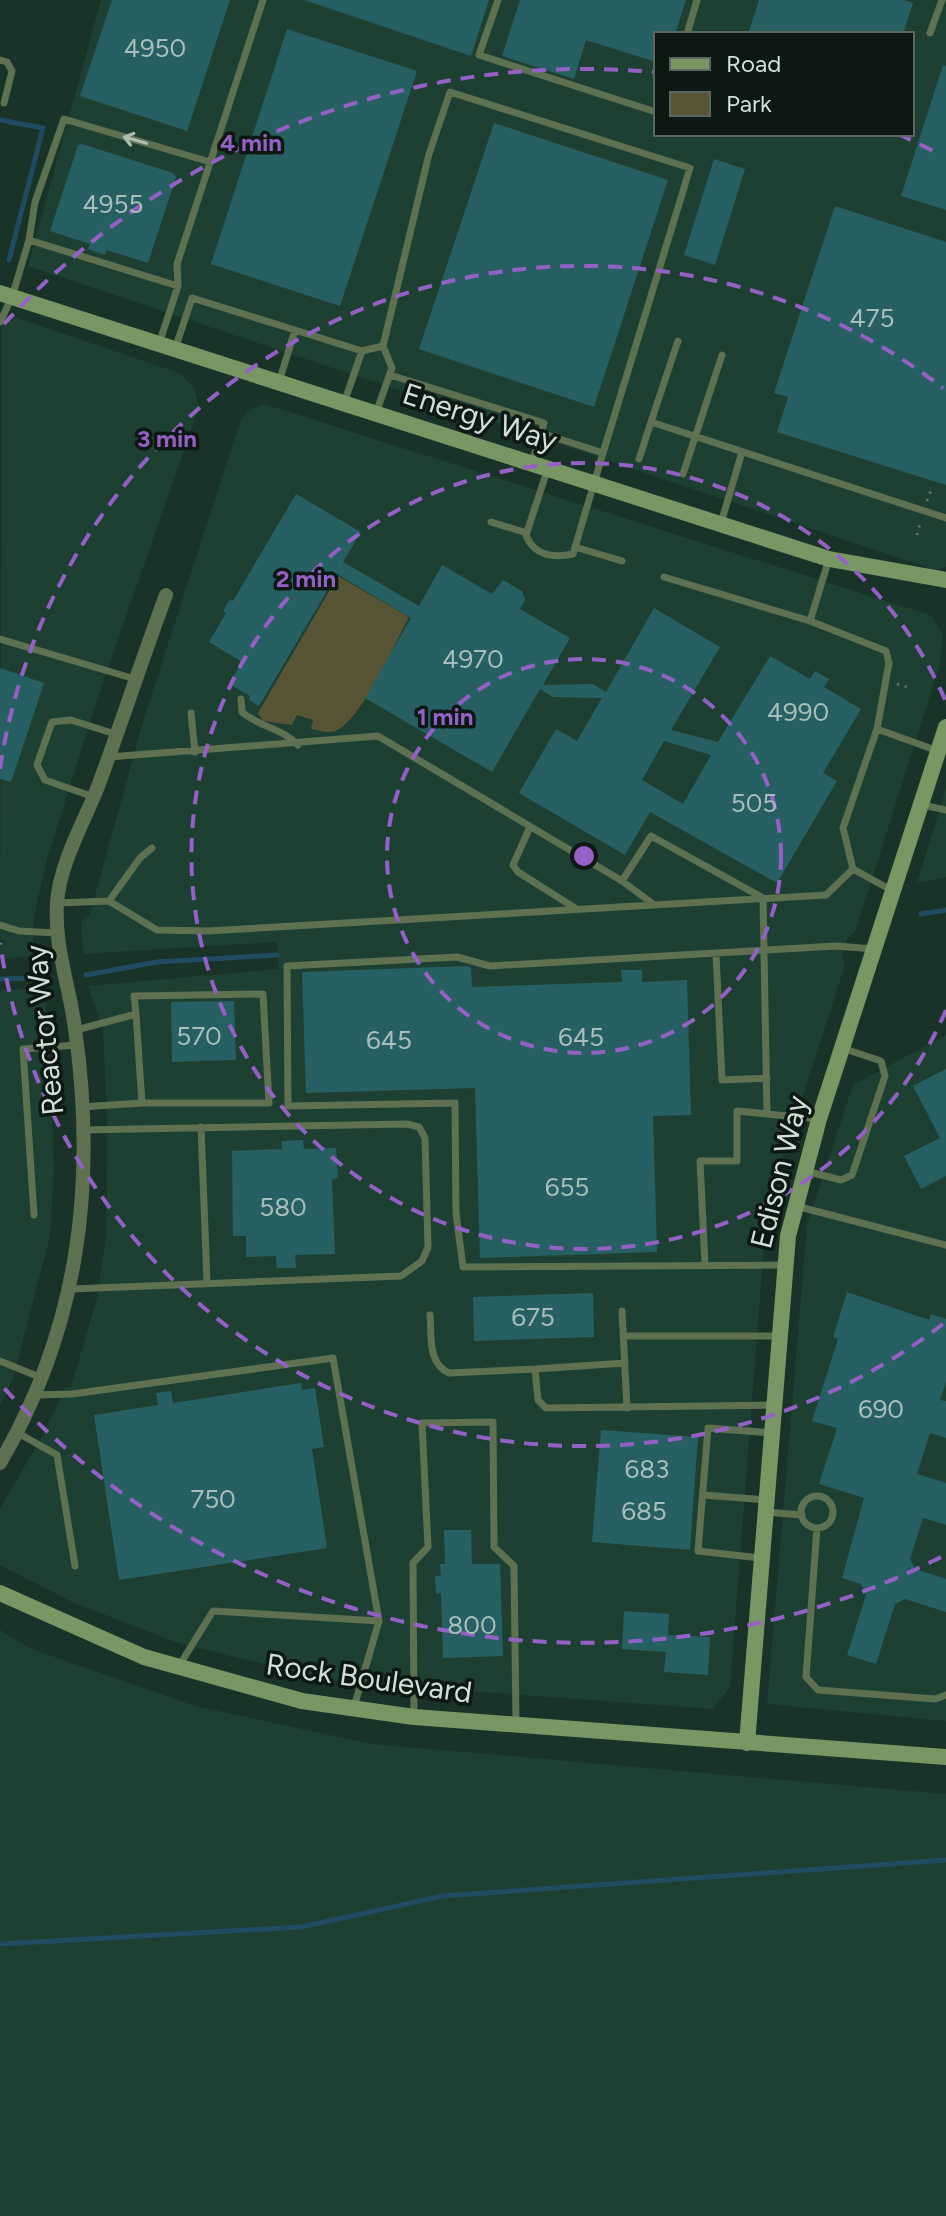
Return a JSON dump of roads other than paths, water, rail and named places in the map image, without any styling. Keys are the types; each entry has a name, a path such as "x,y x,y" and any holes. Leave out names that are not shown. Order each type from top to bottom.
{"street":[{"name":"Energy Way","path":"6,295 829,559 946,580"},
{"name":"Reactor Way","path":"0,1463 18,1433 43,1378 71,1289 82,1209 81,1107 76,1038 60,958 57,903 166,595"},
{"name":"Edison Way","path":"747,1743 785,1265 794,1206 819,1119 946,727"},
{"name":"Rock Boulevard","path":"0,1593 105,1641 178,1667 252,1689 353,1709 414,1717 946,1757"}],"lane":[{"path":"167,346 178,286 177,264 263,0"},
{"path":"498,0 479,55 654,111"},
{"path":"688,32 697,0"},
{"path":"930,33 942,0"},
{"path":"0,60 7,62 12,71 4,103"},
{"path":"376,413 392,368 383,346 429,154 450,92 690,168 573,554 555,558 538,551 529,542 527,533 540,466 544,423 390,375"},
{"path":"0,322 6,295 29,240 35,202 64,119 210,162"},
{"path":"29,240 178,286"},
{"path":"167,346 192,298 362,351 383,346"},
{"path":"279,382 295,330"},
{"path":"639,459 678,341"},
{"path":"344,403 362,351"},
{"path":"683,474 722,355"},
{"path":"651,422 946,518"},
{"path":"541,433 603,453"},
{"path":"720,524 742,452"},
{"path":"491,522 527,533"},
{"path":"575,547 622,561"},
{"path":"810,621 829,559"},
{"path":"664,577 810,621 886,651 889,663 877,729 843,828 853,869 893,891"},
{"path":"0,639 135,679"},
{"path":"241,699 242,712 250,719 288,734 298,745"},
{"path":"191,713 195,752"},
{"path":"94,797 45,780 37,765 52,722 71,720 115,734"},
{"path":"877,729 938,751"},
{"path":"109,757 298,745 378,736 622,881 653,904"},
{"path":"921,804 946,810"},
{"path":"530,827 513,865 518,872 576,909"},
{"path":"622,881 651,836 763,898"},
{"path":"109,901 140,858 152,848"},
{"path":"57,903 109,901 157,930 195,931 826,895 853,869"},
{"path":"763,898 767,1114"},
{"path":"0,925 19,931 59,933"},
{"path":"785,1265 463,1267 456,1213 455,1103 288,1106 287,966 457,957 490,966 836,946 874,949"},
{"path":"716,954 722,1080 767,1078"},
{"path":"81,1107 142,1103 269,1103 263,994 134,996 142,1103"},
{"path":"34,1215 23,1049 76,1038 136,1014"},
{"path":"803,1170 841,1180 852,1175 885,1076 881,1061 842,1048"},
{"path":"705,1265 700,1161 737,1161 737,1111 819,1119"},
{"path":"71,1289 401,1276 413,1270 428,1247 425,1138 419,1127 407,1124 81,1130"},
{"path":"201,1127 207,1282"},
{"path":"794,1206 946,1245"},
{"path":"622,1311 627,1408"},
{"path":"430,1315 433,1356 440,1369 449,1373 625,1363"},
{"path":"623,1336 740,1333 779,1336"},
{"path":"36,1395 72,1394 333,1358 379,1621 353,1709"},
{"path":"0,1361 43,1378"},
{"path":"535,1369 538,1400 546,1408 774,1405"},
{"path":"414,1717 413,1563 428,1547 422,1423 493,1422 494,1547 514,1566 516,1725"},
{"path":"762,1558 698,1551 708,1428 772,1433"},
{"path":"18,1433 57,1455 75,1566"},
{"path":"703,1495 802,1515"},
{"path":"811,1498 826,1499 832,1506 833,1517 827,1525 817,1528 807,1524 802,1515 803,1505 811,1498"},
{"path":"817,1528 806,1677 810,1686 818,1690 935,1699 946,1695"},
{"path":"178,1667 213,1611 379,1621"}],"waterway":[{"path":"0,120 43,128 9,260"},
{"path":"921,914 946,910"},
{"path":"86,975 157,962 277,955"},
{"path":"0,979 34,978"},
{"path":"0,1944 301,1927 443,1896 946,1860"}]}
